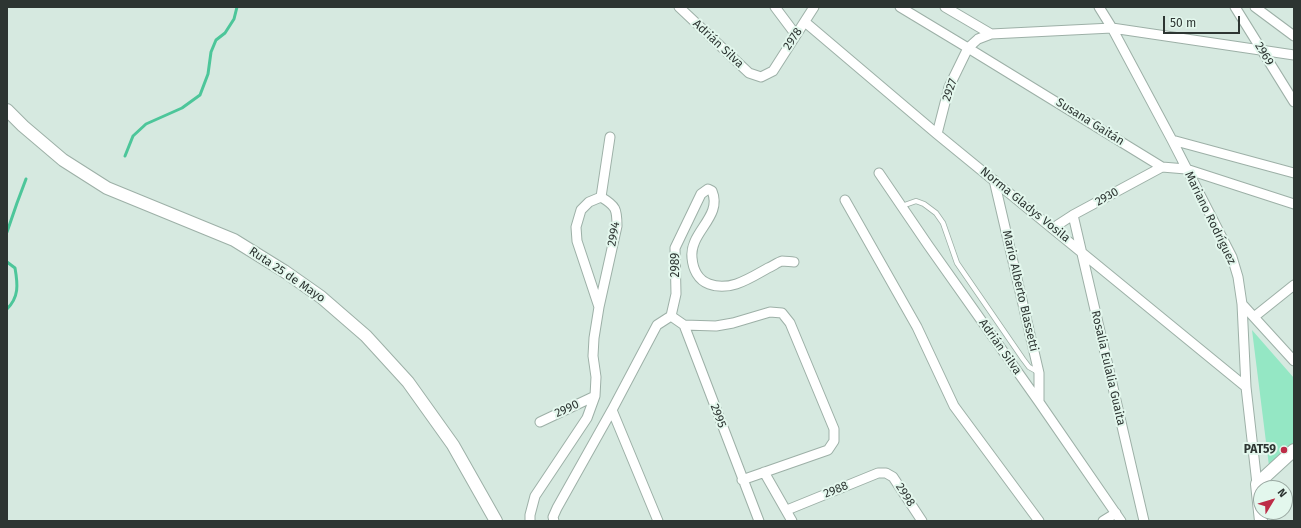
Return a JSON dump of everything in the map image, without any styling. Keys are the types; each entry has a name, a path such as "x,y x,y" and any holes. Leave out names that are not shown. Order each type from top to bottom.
{"main road":[{"name":"Ruta 25 de Mayo","path":"7,110 63,160 107,188 234,240 284,271 321,297 366,336 408,382 453,445 491,509 496,521"},
{"path":"1261,480 1294,450"}],"street":[{"name":"Adrián Silva","path":"679,7 749,73 761,76 773,71"},
{"path":"775,7 796,35"},
{"name":"2978","path":"773,71 814,7"},
{"name":"Susana Gaitán","path":"900,7 1162,167 1186,169 1294,204"},
{"path":"945,7 991,34"},
{"name":"Mariano Rodríguez","path":"1099,7 1112,28 1172,140 1232,257 1238,277 1242,304 1246,387 1257,480"},
{"name":"2969","path":"1234,7 1294,102"},
{"path":"1254,7 1294,36"},
{"name":"Norma Gladys Vosila","path":"804,22 937,134 1246,387"},
{"path":"968,48 978,39 991,34 1112,28 1294,55"},
{"name":"2927","path":"937,134 949,87 968,48"},
{"path":"601,197 610,137"},
{"path":"1172,140 1294,173"},
{"name":"2930","path":"1053,228 1073,215 1162,167"},
{"name":"Adrián Silva","path":"879,173 1121,521"},
{"name":"Mario Alberto Blassetti","path":"994,180 1040,373 1039,402"},
{"name":"2989","path":"671,316 676,294 675,248 701,194 708,189 712,191 715,198 714,206 712,213 699,232 692,248 696,274 705,282 717,287 735,285 782,261 794,262"},
{"name":"2994","path":"595,393 596,377 593,356 594,338 599,307 618,226 617,214 612,204 601,197 589,202 581,210 576,226 576,241 599,307"},
{"path":"845,200 917,327 954,406 1039,521"},
{"name":"Rosalia Eulalia Guaita","path":"1073,215 1144,521"},
{"path":"676,266 681,260 693,260"},
{"path":"1254,317 1294,285"},
{"path":"1242,304 1294,361"},
{"path":"553,519 656,325 671,316 684,324 716,326 734,323 770,312 782,313 790,323 834,429 834,441 828,450 742,480"},
{"name":"2995","path":"684,324 742,480 759,521"},
{"path":"530,521 535,496 587,418 595,393"},
{"name":"2990","path":"540,422 595,393"},
{"path":"612,410 658,521"},
{"path":"764,472 792,521"},
{"name":"2988","path":"787,510 878,473 886,473"},
{"name":"2998","path":"886,473 893,477 917,519"},
{"path":"1103,521 1116,513"}],"lane":[{"path":"902,206 916,200 936,213 943,223 958,262 1023,359 1029,367 1040,373"}],"green space":[{"path":"1252,330 1294,378 1294,443 1269,466"}],"waterway":[{"path":"125,156 133,136 146,124 182,108 200,95 208,74 211,52 216,40 225,33 234,19 237,7"},
{"path":"7,232 26,179"},
{"path":"7,262 15,268 17,280 16,295 7,309"}],"place":[{"name":"PAT59","path":"1284,450"}]}
